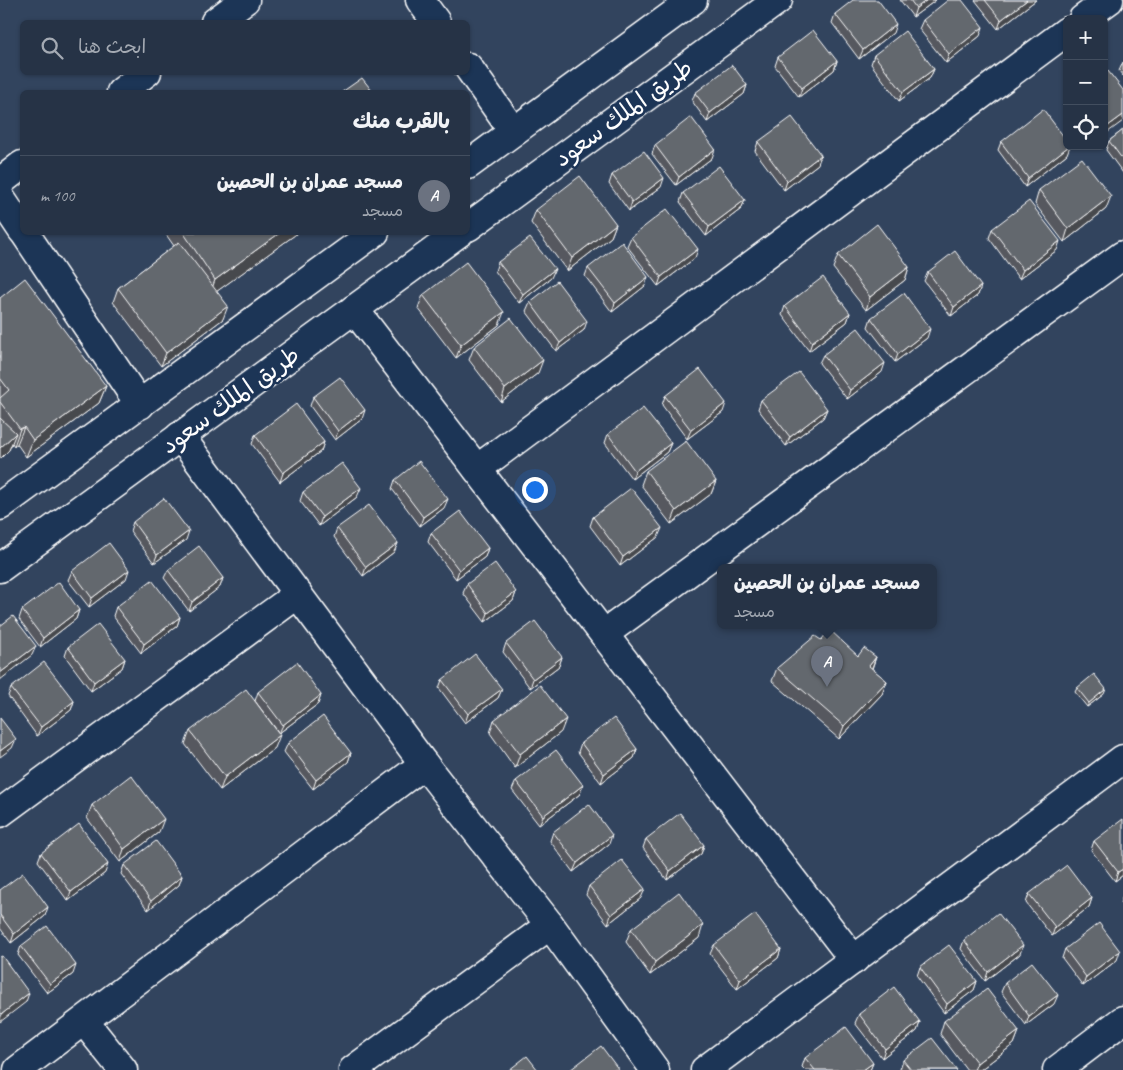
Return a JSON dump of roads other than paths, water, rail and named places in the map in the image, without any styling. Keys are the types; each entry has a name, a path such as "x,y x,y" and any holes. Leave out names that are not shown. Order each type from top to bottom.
{"street":[{"path":"218,20 245,0"},
{"path":"420,0 435,20"},
{"name":"طريق الملك سعود","path":"470,163 693,0"},
{"name":"طريق الملك سعود","path":"470,226 778,0"},
{"path":"1088,15 1108,0"},
{"path":"477,469 1063,34"},
{"path":"470,70 513,131"},
{"path":"123,90 144,75"},
{"path":"0,182 20,167"},
{"path":"0,197 20,227"},
{"path":"26,235 140,405"},
{"name":"طريق الملك سعود","path":"0,506 371,235"},
{"name":"طريق الملك سعود","path":"0,568 456,235"},
{"path":"604,634 1123,255"},
{"path":"354,309 854,960"},
{"path":"180,436 424,764 550,925 655,1070"},
{"path":"0,814 298,594"},
{"path":"705,1070 1123,759"},
{"path":"18,1070 424,764"},
{"path":"353,1070 550,925"},
{"path":"84,1020 123,1070"},
{"path":"1057,1070 1123,1020"}],"place":[{"name":"مسجد عمران بن الحصين","path":"827,687"}]}
